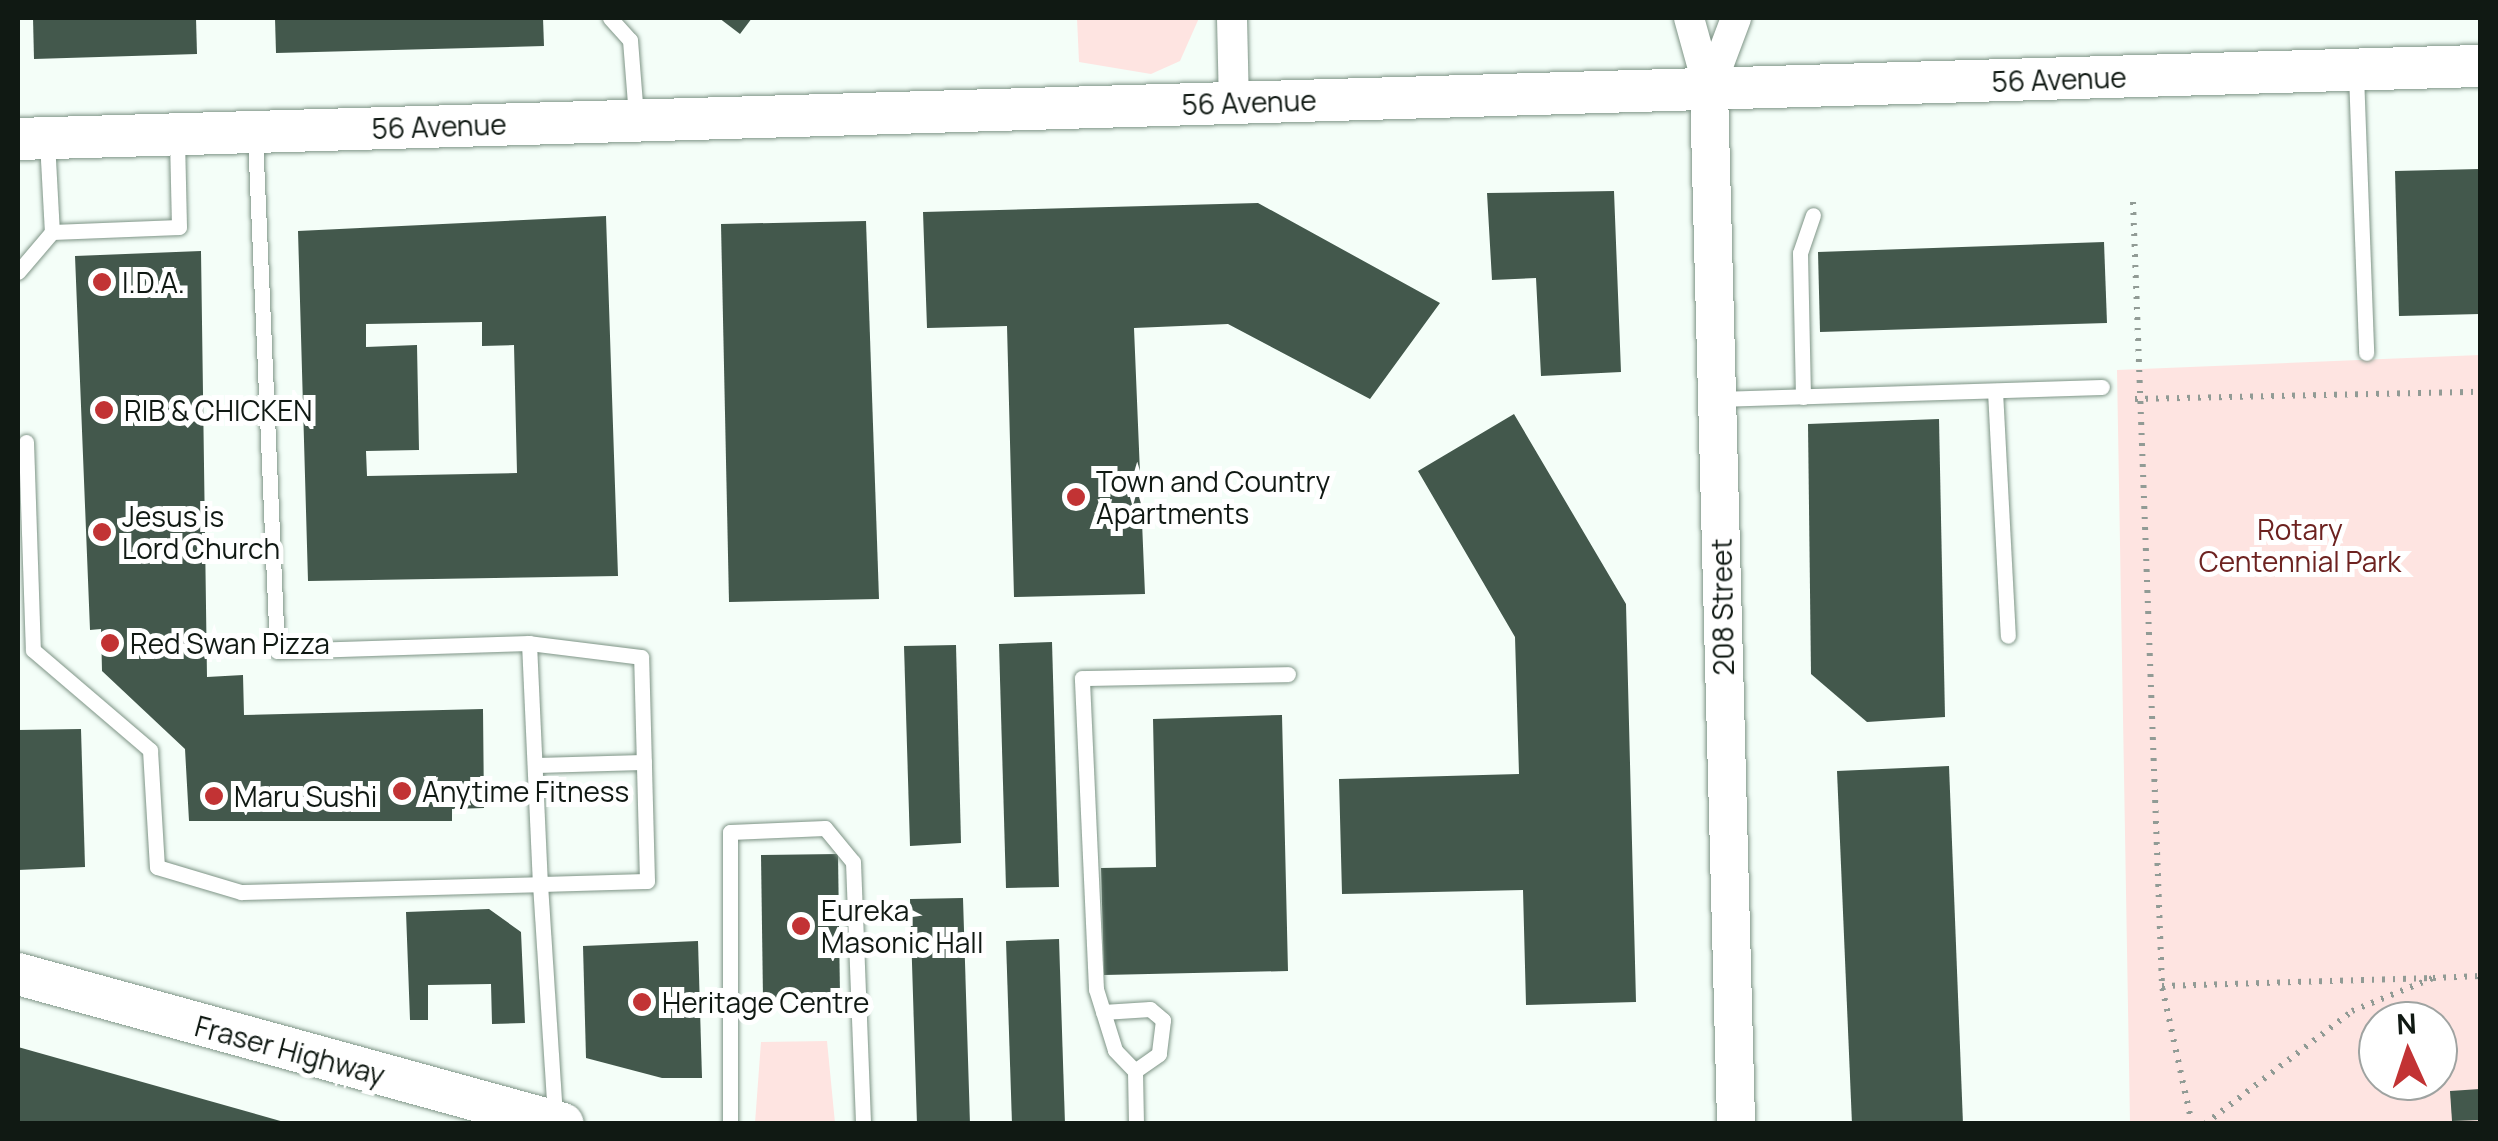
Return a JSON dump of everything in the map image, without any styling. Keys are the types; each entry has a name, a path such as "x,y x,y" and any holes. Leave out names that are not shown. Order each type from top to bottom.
{"main road":[{"name":"56 Avenue","path":"32,138 2480,66"},
{"name":"Fraser Highway","path":"18,974 559,1122"}],"street":[{"path":"1232,18 1234,102"},
{"name":"208 Street","path":"1689,18 1709,90 1736,1124"},
{"name":"208 Street","path":"1709,90 1736,18"}],"lane":[{"path":"610,18 630,40 636,120"},
{"path":"2356,70 2366,353"},
{"path":"26,442 24,555 33,650 150,750 157,867 241,892 647,881 641,657 530,643 277,651 255,132"},
{"path":"18,272 52,232 179,227 176,134"},
{"path":"32,138 52,232"},
{"path":"1803,396 1800,253 1813,214"},
{"path":"1717,399 2102,388"},
{"path":"1994,391 2008,636"},
{"path":"530,643 540,884 559,1122"},
{"path":"1136,1124 1135,1071 1115,1050 1104,1012 1082,678 1288,674"},
{"path":"535,765 644,762"},
{"path":"730,1124 730,832 826,828 854,862 863,1124"},
{"path":"1104,1012 1150,1009 1162,1020 1159,1054 1135,1071"}],"path":[{"path":"2133,202 2135,399 2162,986 2192,1124"},
{"path":"2135,399 2480,392"},
{"path":"2162,986 2480,976"},
{"path":"2205,1124 2352,1011 2434,978"}],"green space":[{"path":"1077,18 1199,18 1180,61 1151,74 1079,62"},
{"name":"Rotary Centennial Park","path":"2480,355 2480,1123 2130,1123 2117,370"},
{"path":"827,1041 835,1123 755,1123 761,1042"}],"building":[{"path":"33,18 196,18 197,54 34,59"},
{"path":"275,18 543,18 544,46 276,53"},
{"path":"719,18 752,18 740,34"},
{"path":"2480,169 2480,314 2399,316 2395,171"},
{"path":"1614,191 1621,372 1541,376 1536,278 1492,280 1487,193"},
{"name":"Town and Country Apartments","path":"1258,203 1440,303 1370,399 1228,324 1134,328 1145,594 1014,597 1007,326 927,328 923,212"},
{"path":"606,216 618,576 308,581 298,231","holes":["482,322 482,346 514,345 517,473 367,476 366,451 419,450 417,345 366,347 366,324"]},
{"path":"866,221 879,599 729,602 721,224"},
{"path":"2104,242 2107,323 1820,332 1818,252"},
{"path":"201,251 207,677 243,675 244,715 483,709 484,808 452,809 452,821 189,821 185,749 102,671 101,629 90,630 75,256"},
{"path":"1514,414 1626,604 1636,1002 1526,1005 1523,890 1342,894 1339,779 1519,774 1515,637 1418,471"},
{"path":"1939,419 1945,717 1867,722 1811,674 1808,424"},
{"path":"1052,642 1059,887 1006,888 999,644"},
{"path":"956,645 961,843 910,846 904,646"},
{"path":"1282,715 1288,971 1104,975 1101,868 1156,867 1153,719"},
{"path":"81,729 85,867 18,870 18,730"},
{"path":"1949,766 1963,1124 1852,1124 1837,771"},
{"name":"Eureka Masonic Hall","path":"838,854 840,997 763,999 761,855"},
{"path":"963,898 970,1124 917,1124 910,899"},
{"path":"489,909 521,932 525,1023 492,1024 491,984 428,985 428,1020 410,1020 406,912"},
{"path":"1059,939 1065,1124 1012,1124 1006,941"},
{"name":"Heritage Centre","path":"698,941 702,1078 662,1078 586,1058 583,946"},
{"path":"18,1047 284,1122 284,1124 18,1124"},
{"path":"2480,1089 2480,1120 2452,1121 2451,1101 2458,1101 2458,1090"}],"place":[{"name":"I.D.A.","path":"102,282"},
{"name":"RIB & CHICKEN","path":"104,410"},
{"name":"Town and Country Apartments","path":"1076,497"},
{"name":"Jesus is Lord Church","path":"102,532"},
{"name":"Red Swan Pizza","path":"110,643"},
{"name":"Anytime Fitness","path":"402,791"},
{"name":"Maru Sushi","path":"214,796"},
{"name":"Eureka Masonic Hall","path":"801,926"},
{"name":"Heritage Centre","path":"642,1002"}]}
